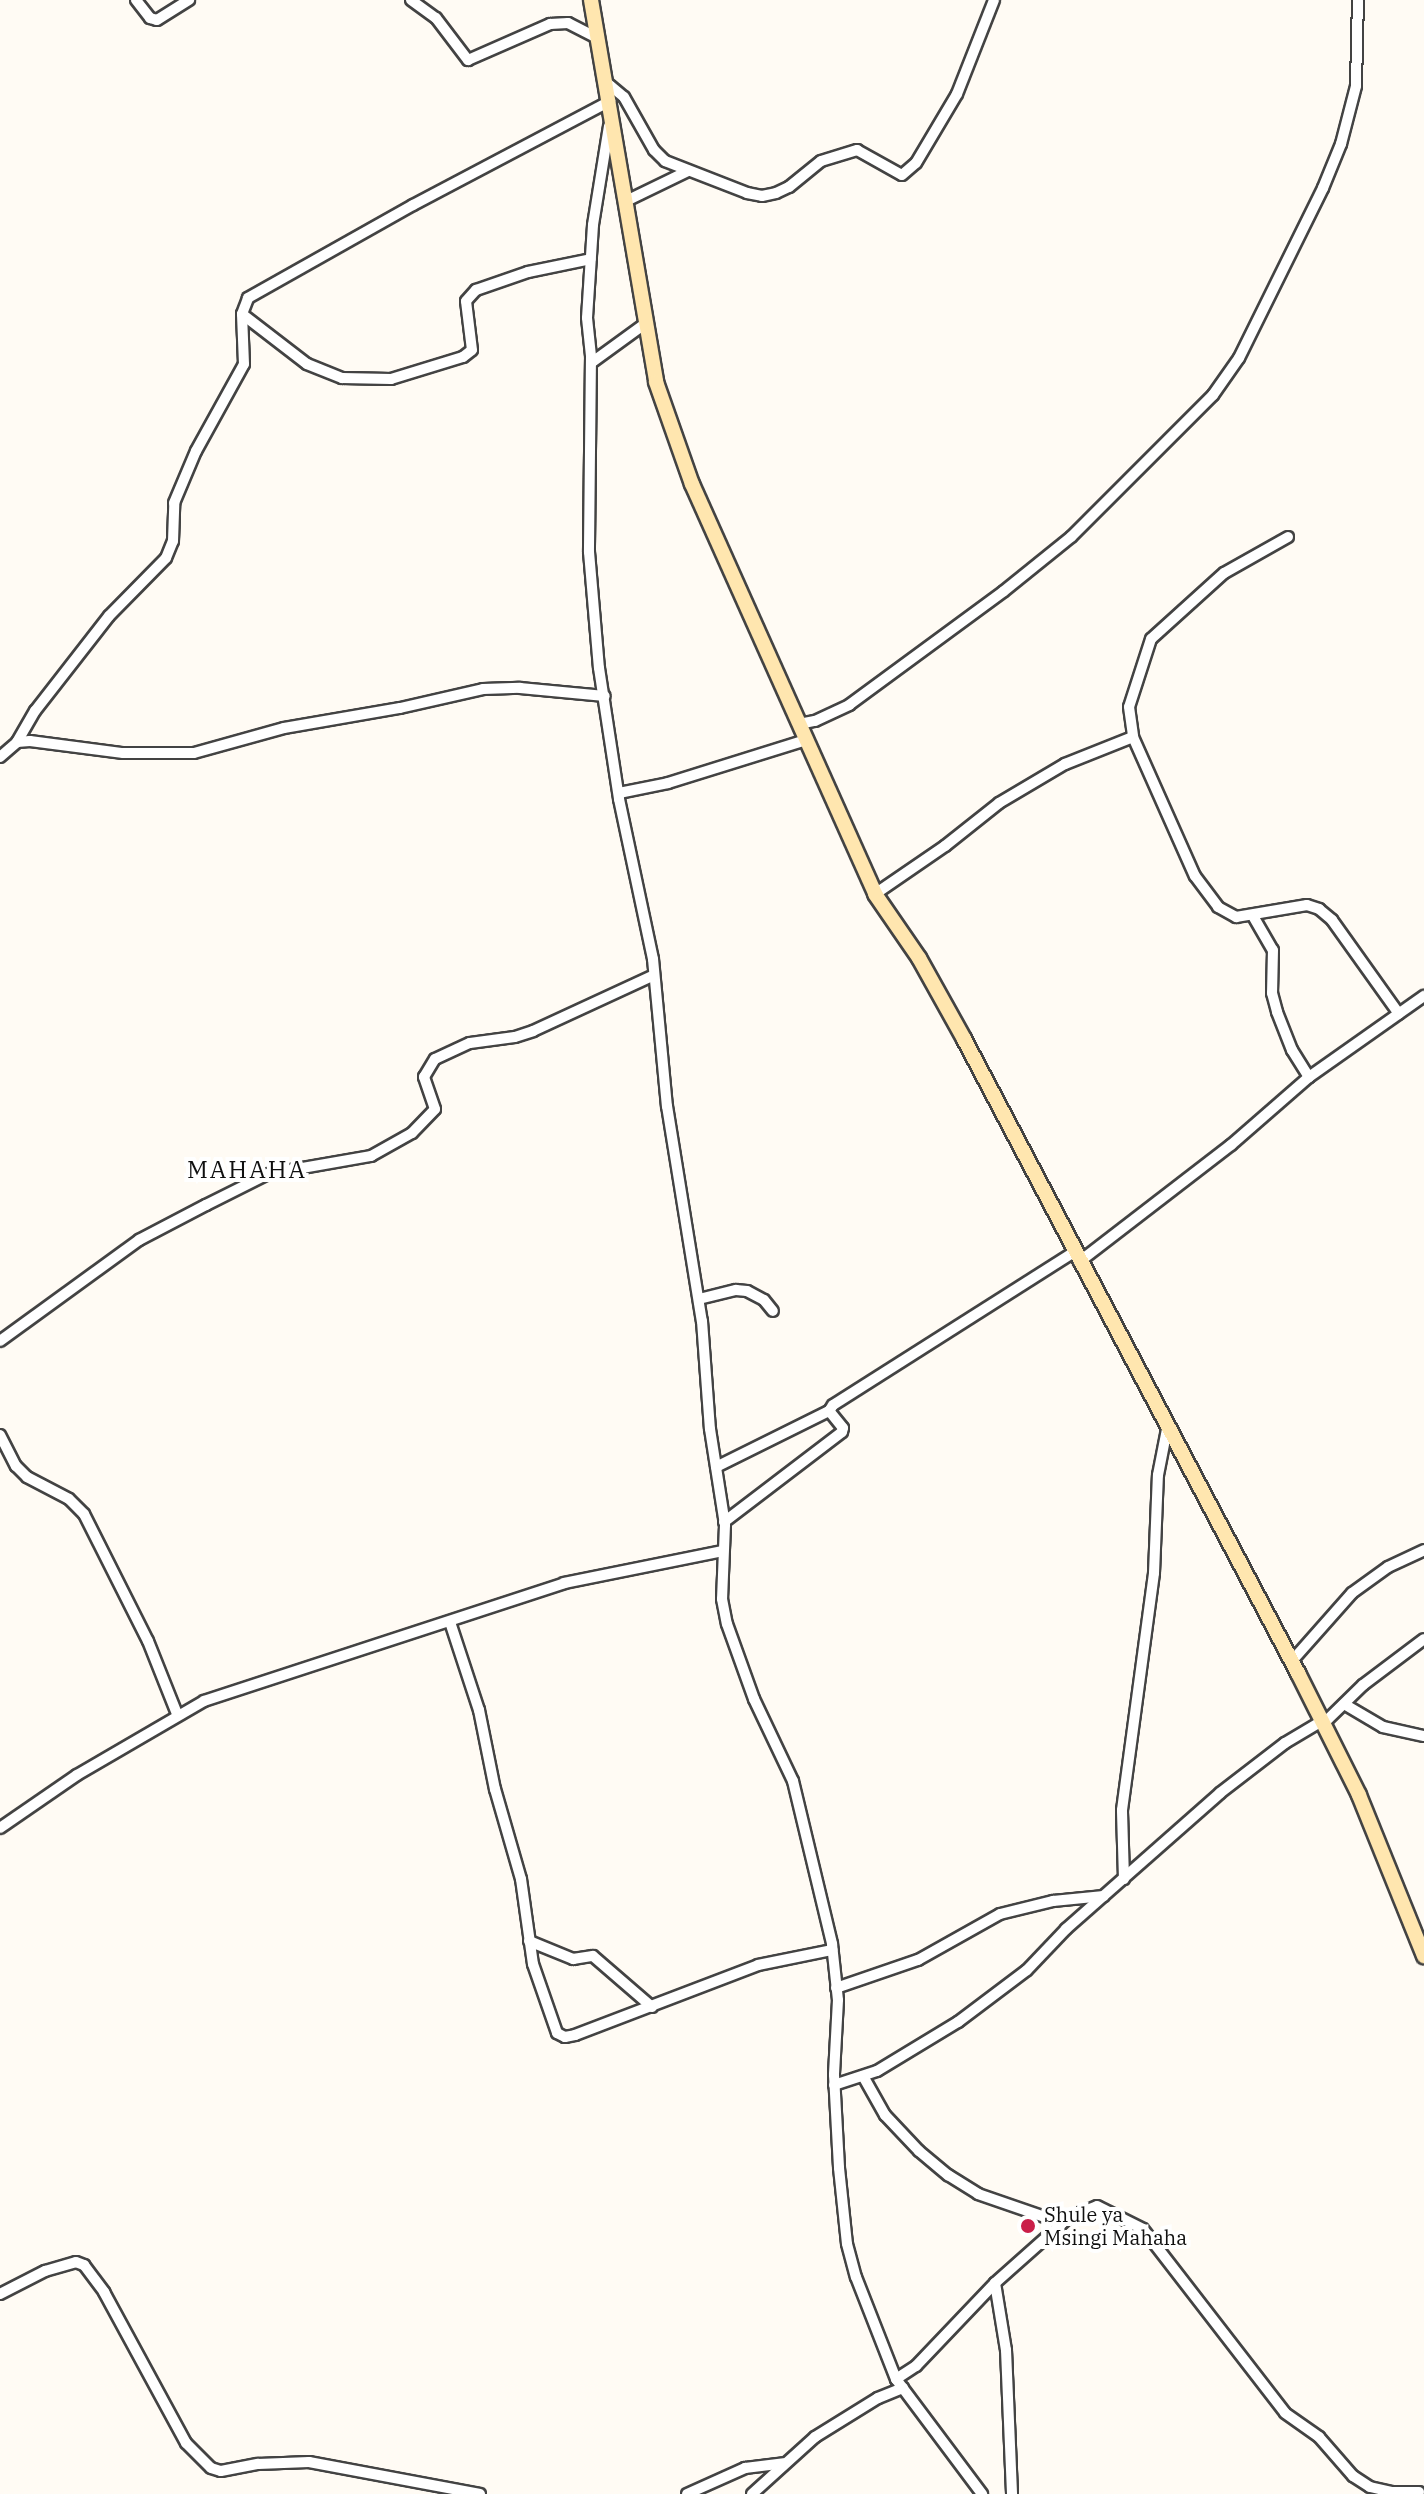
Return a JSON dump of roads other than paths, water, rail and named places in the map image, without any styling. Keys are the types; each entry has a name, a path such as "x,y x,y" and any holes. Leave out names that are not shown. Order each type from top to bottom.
{"main road":[{"path":"591,0 656,382 669,426 719,547 875,894 919,958 964,1039 1291,1662 1359,1795 1424,1956"}],"street":[{"path":"136,0 150,18 157,20 189,0"},
{"path":"411,0 436,18 468,60 550,24 568,23 598,38"},
{"path":"606,82 624,97 654,150 665,161 762,196 789,187 821,161 857,150 902,175 916,163 957,94 994,0"},
{"path":"799,724 815,721 849,705 1004,591 1071,537 1213,395 1244,347 1323,188 1341,144 1356,86 1358,0"},
{"path":"611,106 591,259 587,318 591,363 589,552 599,668 654,975 667,1106 699,1299 724,1522 722,1599 727,1624 754,1699 793,1781 832,1950 836,1988 834,2085 847,2244 867,2312 900,2384 982,2494"},
{"path":"0,757 17,742 35,711 109,616 166,558 173,541 174,503 196,451 244,364 242,314 245,303 254,294 611,106"},
{"path":"626,201 688,171"},
{"path":"242,314 307,364 342,378 391,379 463,357 472,350 466,301 476,290 528,272 591,259"},
{"path":"591,363 646,323"},
{"path":"1288,537 1224,573 1151,639 1129,707 1133,737 1195,876 1218,907 1236,917 1307,905 1319,909 1332,920 1399,1014"},
{"path":"17,742 123,753 184,754 300,724 400,708 483,689 520,688 605,696"},
{"path":"875,894 945,846 999,803 1065,764 1133,737"},
{"path":"619,793 668,783 806,740"},
{"path":"1253,916 1273,950 1272,993 1277,1012 1292,1050 1309,1077"},
{"path":"0,1341 139,1240 206,1205 268,1174 364,1158 412,1133 435,1109 424,1077 435,1059 470,1043 515,1037 533,1031 654,975"},
{"path":"716,1467 829,1411 1076,1257 1231,1145 1309,1077 1424,996"},
{"path":"699,1299 736,1290 747,1291 764,1300 773,1311"},
{"path":"724,1522 842,1432 843,1428 829,1411"},
{"path":"1124,1879 1122,1810 1154,1573 1158,1475 1167,1429"},
{"path":"0,1435 16,1466 27,1477 69,1499 84,1514 148,1641 177,1714"},
{"path":"1291,1662 1352,1593 1388,1567 1424,1550"},
{"path":"0,1828 77,1775 177,1714 291,1671 564,1583 723,1551"},
{"path":"450,1622 482,1724 495,1789 521,1879 529,1941 544,1998 561,2036 575,2035 758,1965 832,1950"},
{"path":"834,2085 877,2071 968,2015 1027,1970 1066,1929 1220,1793 1285,1743 1322,1722 1424,1639"},
{"path":"1344,1704 1383,1727 1424,1736"},
{"path":"836,1988 918,1960 1000,1914 1053,1901 1104,1896"},
{"path":"529,1941 573,1959 593,1956 652,2007"},
{"path":"863,2076 885,2115 919,2151 948,2175 978,2194 1062,2223"},
{"path":"752,2494 784,2463 827,2429 900,2384 995,2283 1062,2223 1085,2209 1097,2206 1143,2229 1211,2315 1233,2350 1293,2422 1319,2437 1353,2476 1370,2487 1392,2492 1421,2491"},
{"path":"0,2294 45,2271 76,2262 84,2265 104,2292 186,2443 211,2468 221,2471 258,2464 309,2462 480,2494"},
{"path":"995,2283 1006,2350 1012,2494"},
{"path":"687,2494 745,2468 784,2463"}],"place":[{"name":"Shule ya Msingi Mahaha","path":"1028,2226"}],"district":[{"name":"MAHAHA","path":"247,1170"}]}
